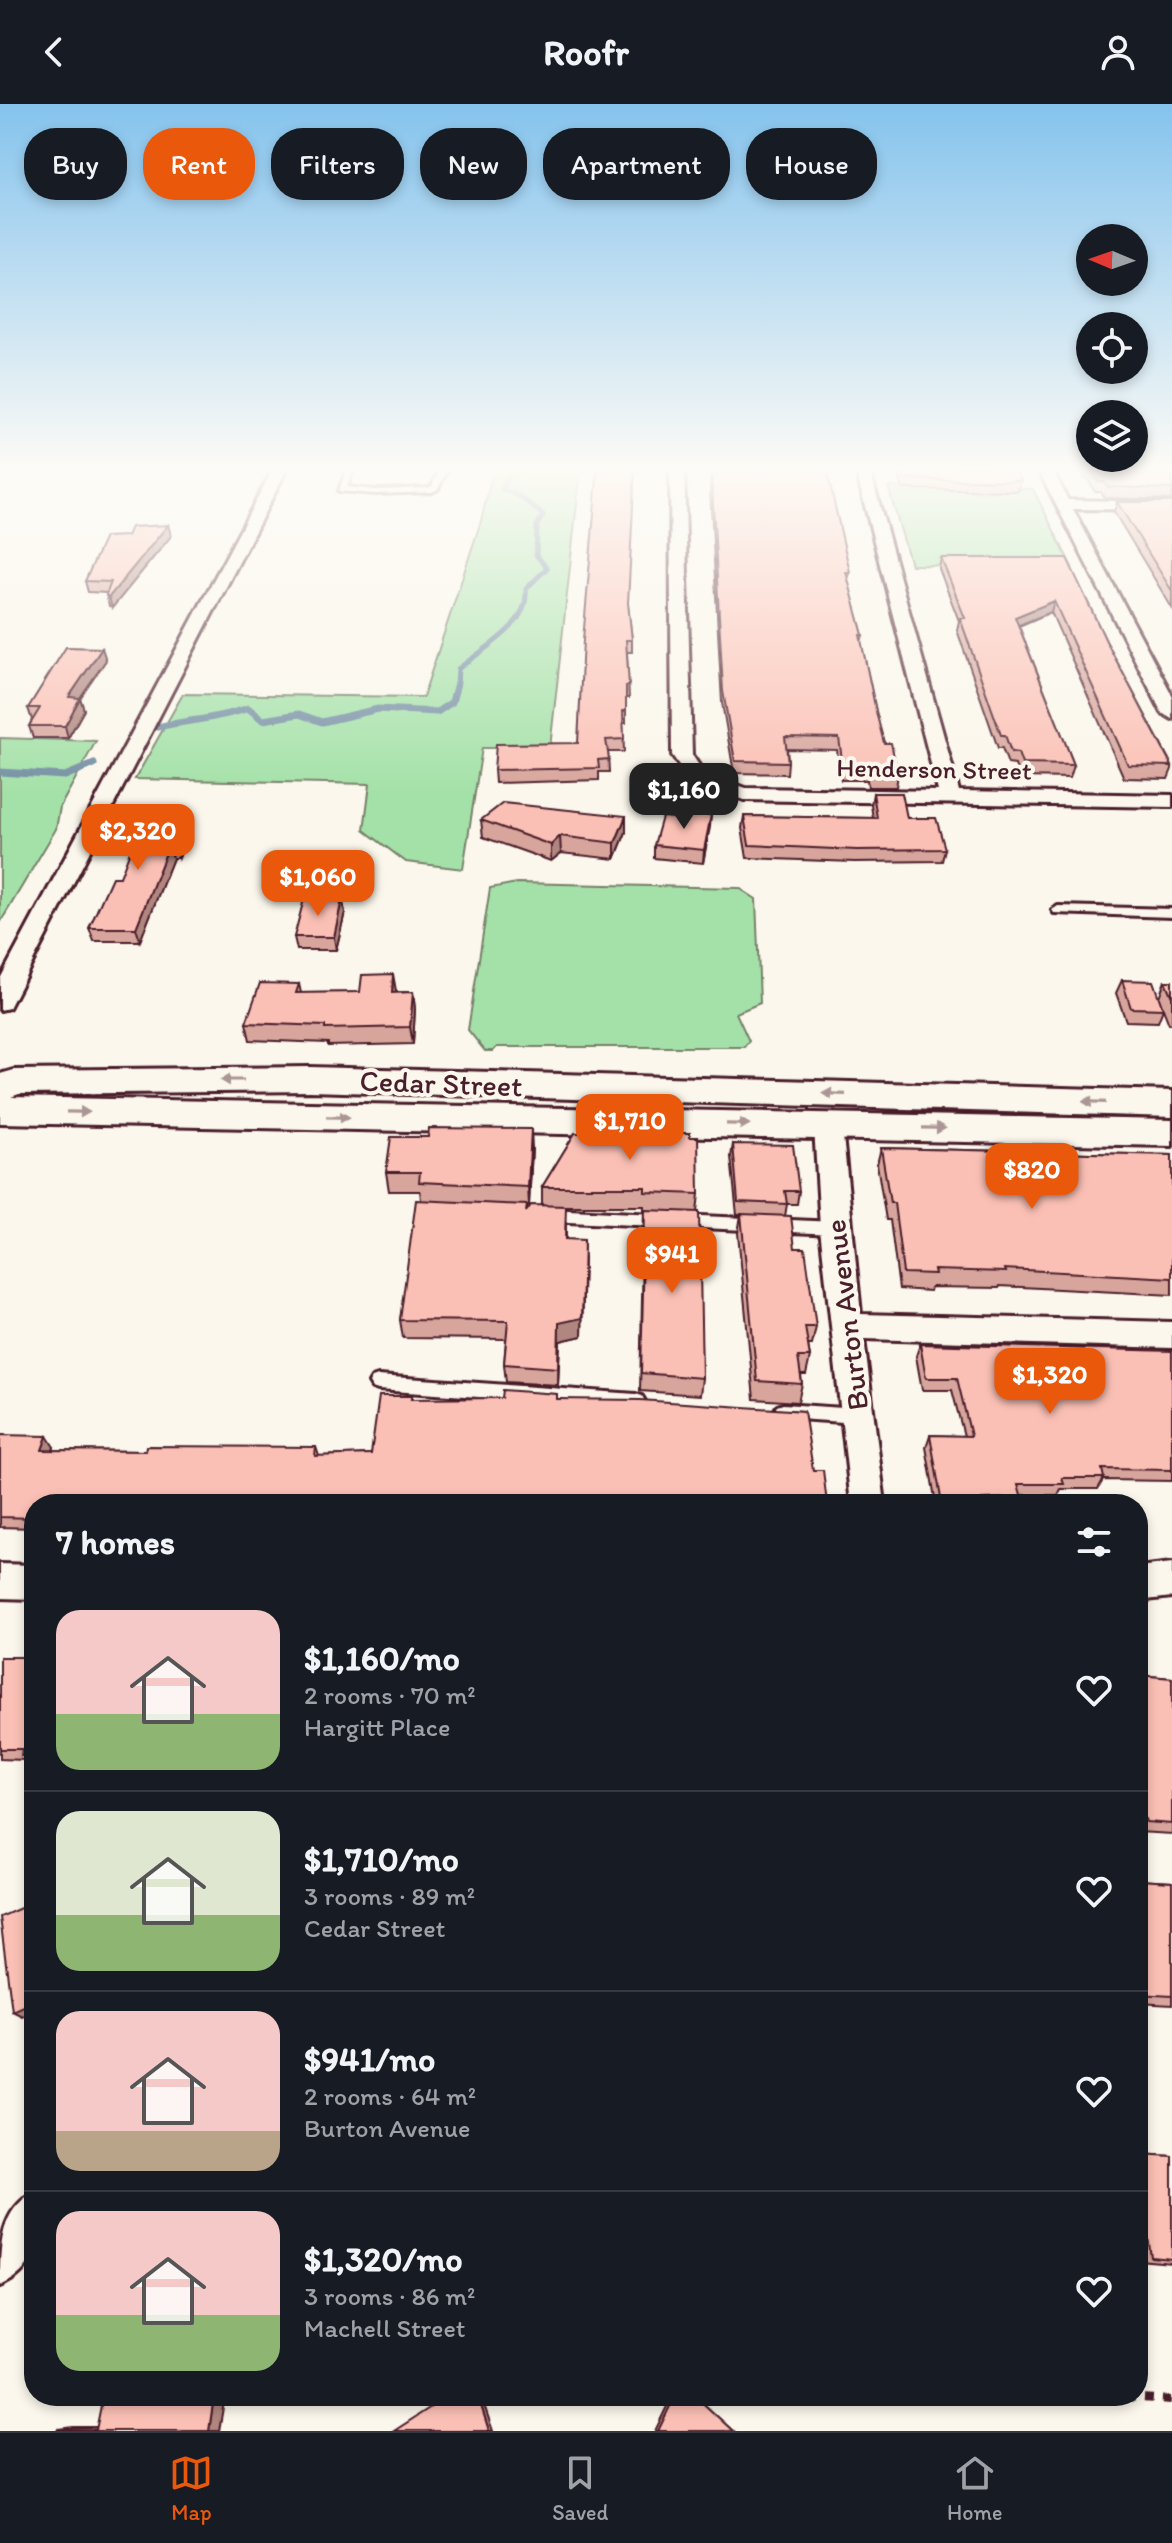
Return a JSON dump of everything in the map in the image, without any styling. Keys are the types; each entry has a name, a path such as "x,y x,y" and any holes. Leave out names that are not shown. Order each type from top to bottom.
{"main road":[{"name":"Cedar Street","path":"0,1088 14,1082 310,1079 1172,1104"},
{"name":"Cedar Street","path":"0,1110 1172,1133"}],"street":[{"path":"0,1002 224,576"},
{"path":"645,796 697,777 682,755 679,576"},
{"path":"891,576 950,798"},
{"path":"1102,576 1172,713"},
{"name":"Henderson Street","path":"697,777 744,794 1172,801"},
{"name":"Burton Avenue","path":"828,1126 835,1228 867,1494"},
{"path":"849,1326 1172,1335"},
{"path":"1148,1583 1172,1580"},
{"path":"0,1581 24,1582"},
{"path":"0,2261 24,2229"}],"lane":[{"path":"1058,910 1172,913"},
{"path":"535,1215 835,1228"},
{"path":"378,1383 657,1402"},
{"path":"765,1410 858,1416"}],"path":[{"path":"1148,2398 1172,2400"}],"green space":[{"path":"463,576 569,576 550,748 482,748 463,869 406,862 364,830 370,784 135,779 183,694 423,697"},
{"path":"0,738 96,741 60,807 56,829 0,923"},
{"path":"517,883 739,888 756,899 760,1003 736,1013 749,1041 744,1047 497,1047 493,1051 485,1051 468,1030 490,888"}],"building":[{"path":"87,576 127,576 109,597 106,595 111,582 85,581"},
{"path":"589,576 629,576 628,603 632,640 626,640 629,686 626,686 626,711 623,711 624,739 606,740 609,759 598,760 599,768 494,770 496,744 578,743"},
{"path":"717,576 847,576 863,635 860,635 877,716 884,743 891,743 898,775 870,775 869,768 843,767 839,738 785,737 788,762 735,761 723,691"},
{"path":"948,576 1075,576 1172,766 1128,765 1054,601 1015,617 1074,765 1022,764 1018,753 1011,752 1005,735 1001,735 960,618 965,618"},
{"path":"1162,576 1172,576 1172,591"},
{"path":"66,647 102,648 69,697 80,698 65,726 29,726 40,708 28,708"},
{"path":"873,793 902,793 907,818 936,818 945,849 857,850 749,845 744,816 877,818"},
{"path":"503,803 626,816 615,843 560,836 551,845 481,820"},
{"path":"674,812 711,815 704,850 654,845 662,817 673,818"},
{"path":"144,814 187,814 176,845 169,845 136,928 89,928 112,877 120,877"},
{"path":"304,899 342,899 334,937 294,937"},
{"path":"393,974 392,993 413,992 410,1027 325,1029 325,1026 246,1023 260,983 299,984 296,993 360,992 362,975"},
{"path":"1122,980 1153,981 1163,1009 1131,1008"},
{"path":"1165,981 1172,981 1172,997"},
{"path":"429,1128 531,1129 528,1187 419,1182 420,1172 386,1172 391,1137 428,1137"},
{"path":"575,1133 690,1133 690,1137 698,1137 699,1194 645,1192 645,1187 542,1187"},
{"path":"733,1144 793,1145 799,1191 785,1191 787,1204 738,1202"},
{"path":"881,1148 1172,1155 1172,1278 1005,1269 1006,1272 934,1270 935,1274 903,1273 894,1203 890,1203"},
{"path":"416,1200 527,1205 526,1212 531,1205 566,1206 565,1239 584,1240 582,1318 559,1323 558,1368 504,1364 508,1321 400,1320"},
{"path":"645,1210 699,1212 702,1378 641,1373"},
{"path":"741,1214 791,1216 795,1248 805,1248 816,1327 805,1327 810,1357 798,1357 802,1384 757,1381"},
{"path":"920,1344 1172,1351 1172,1470 1102,1469 1104,1478 1062,1478 1064,1484 1018,1484 1021,1494 940,1494 930,1435 971,1436 957,1378 926,1378"},
{"path":"503,1390 557,1394 557,1399 640,1400 804,1411 813,1470 823,1470 826,1494 24,1494 24,1518 0,1517 0,1435 47,1436 42,1450 145,1451 146,1446 316,1447 315,1456 371,1454 379,1396 412,1396 411,1399 502,1398"},
{"path":"0,1657 24,1657 24,1756 21,1756 22,1749 0,1749"},
{"path":"1148,1676 1172,1678 1172,1824 1148,1822"},
{"path":"1148,1881 1172,1882 1172,1996 1148,1995"},
{"path":"24,1906 24,2006 12,2011 0,1917"},
{"path":"1148,2155 1172,2156 1172,2259 1151,2257"},
{"path":"101,2406 213,2406 209,2431 57,2431 96,2430"},
{"path":"433,2406 481,2406 489,2431 394,2431"},
{"path":"670,2406 706,2406 733,2431 658,2431"}],"waterway":[{"path":"457,685 458,669 513,625 521,614 526,589 539,576"},
{"path":"158,727 248,708 263,720 299,714 322,722 378,709 437,712 452,702 457,683"},
{"path":"0,772 65,776 94,764"}]}
